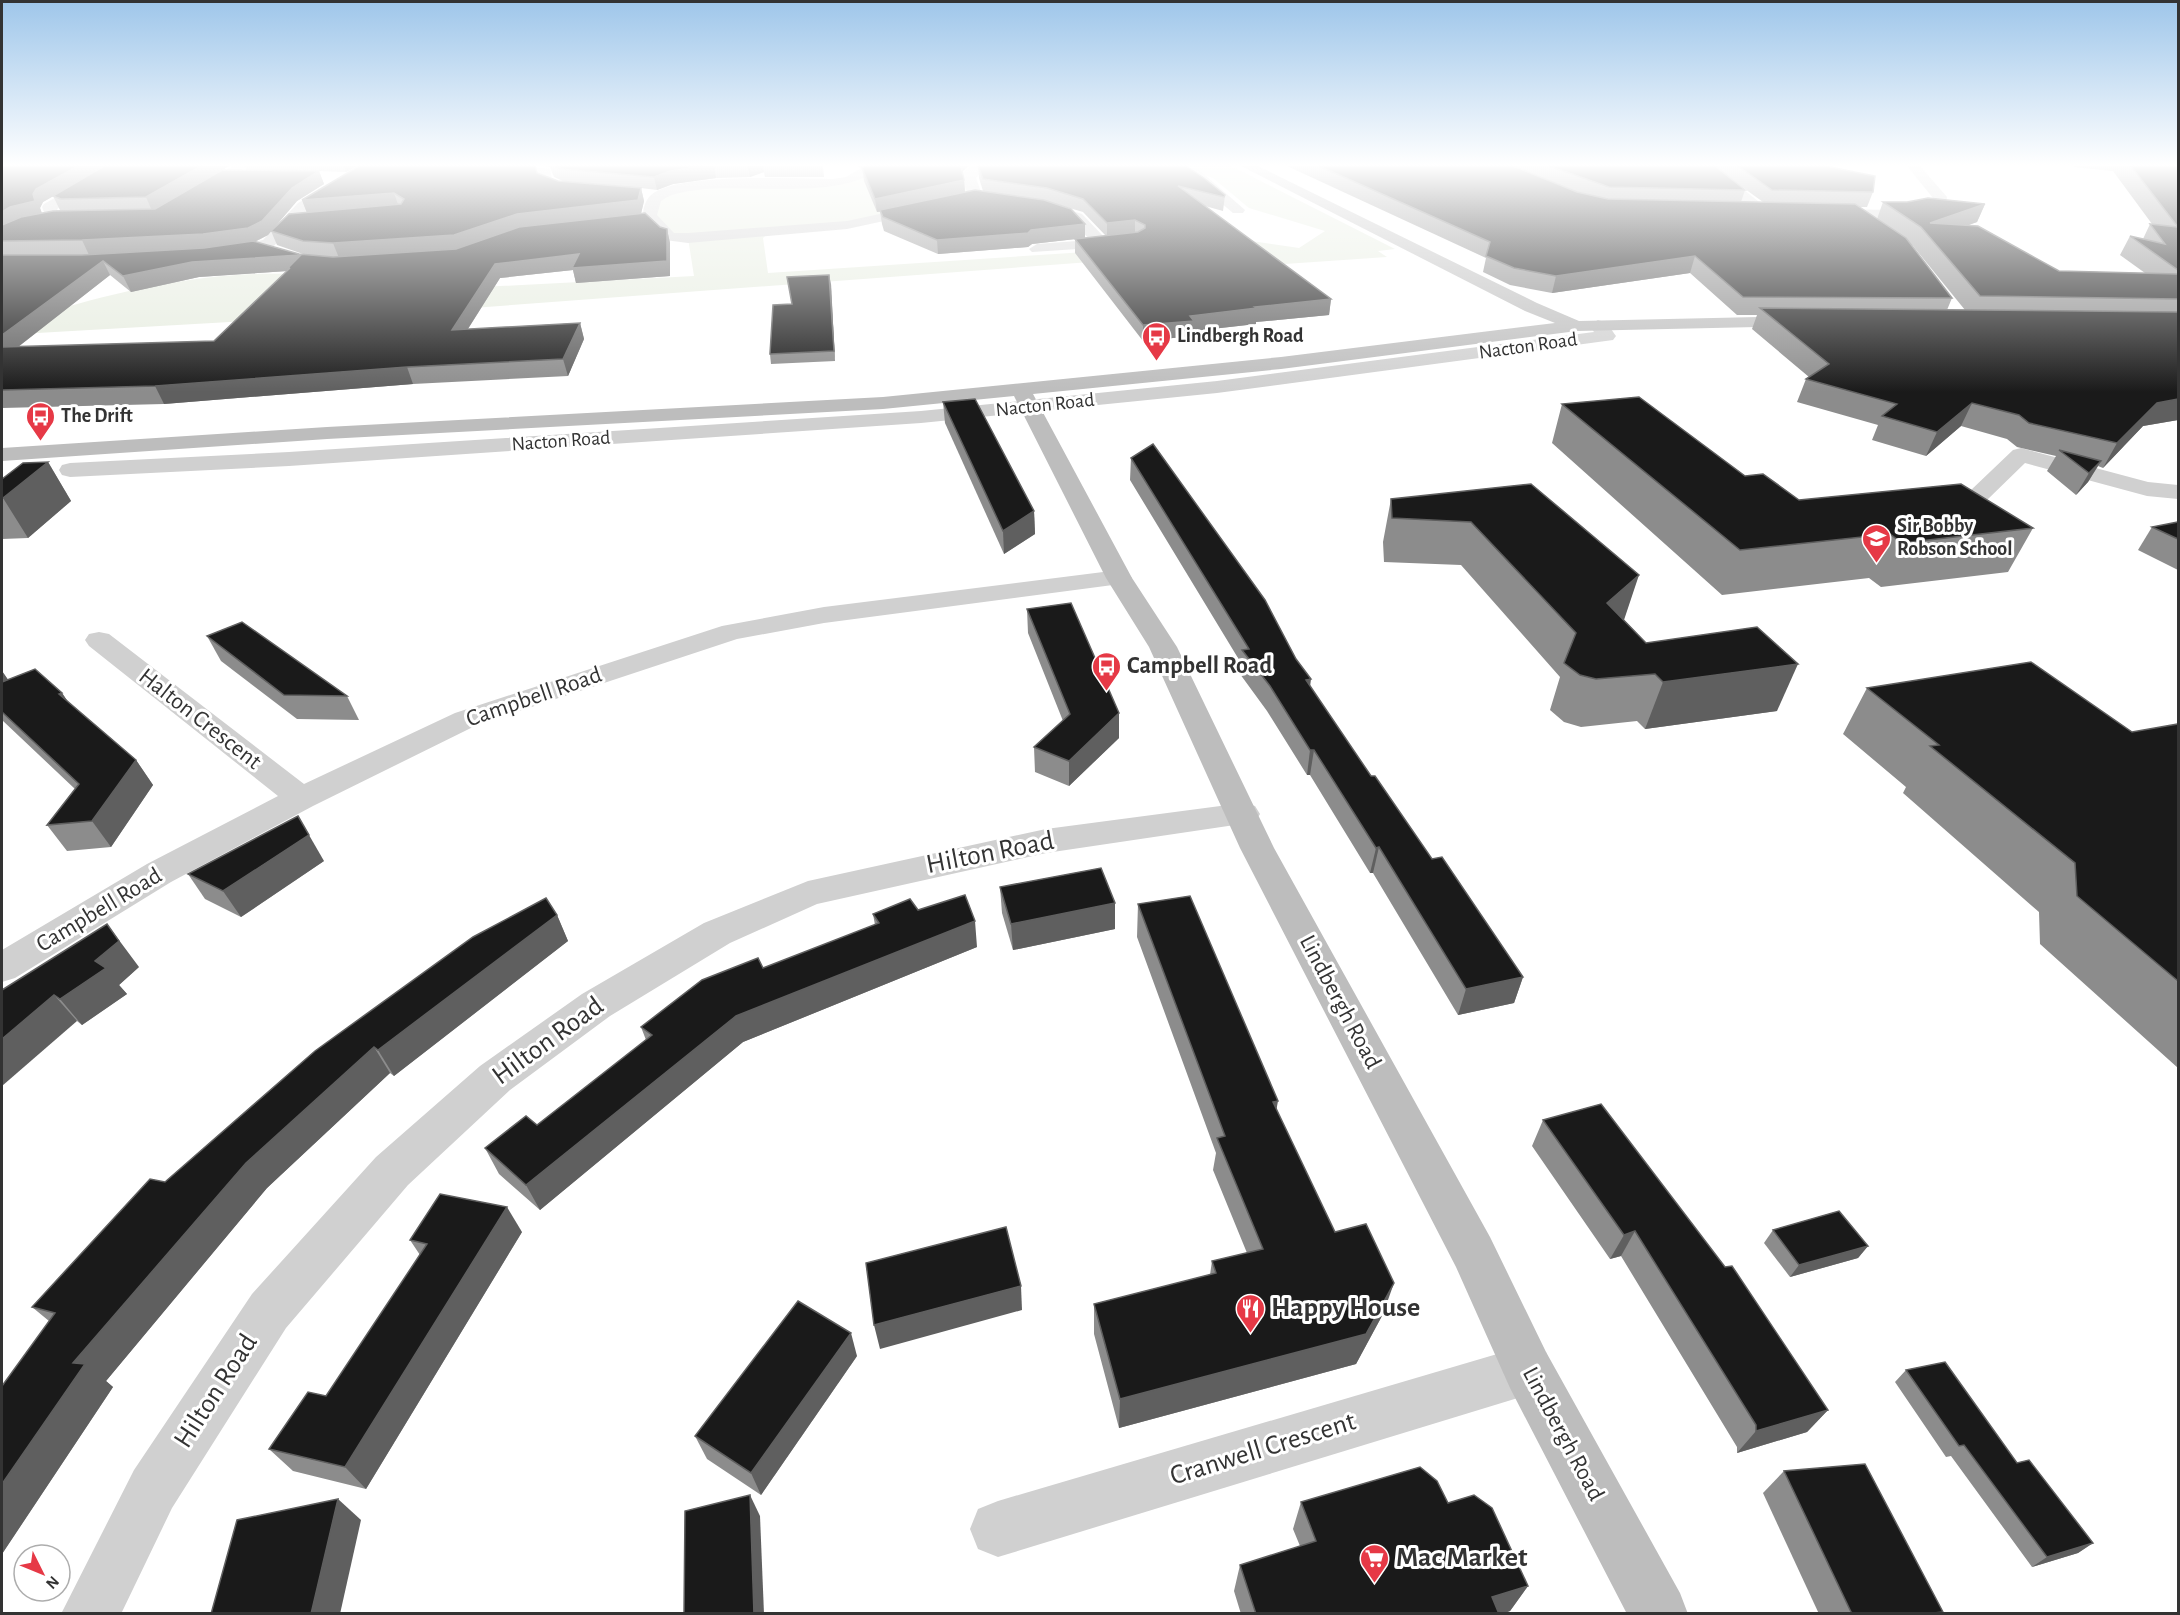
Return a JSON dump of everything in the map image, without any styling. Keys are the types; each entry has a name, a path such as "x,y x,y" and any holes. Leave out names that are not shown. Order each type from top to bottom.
{"street":[{"path":"202,256 259,248 271,241"},
{"path":"1100,241 1103,245"},
{"path":"1037,249 1132,241"},
{"path":"1399,241 1531,307 1570,333"},
{"path":"259,248 287,254"},
{"name":"Nacton Road","path":"2,455 100,447 471,437 909,418 1027,398 1217,387 1570,333 1607,336 1598,325 1813,321"},
{"name":"Lindbergh Road","path":"1027,398 1119,578 1163,648 1257,848 1473,1252 1528,1370 1659,1614"},
{"name":"Nacton Road","path":"100,447 61,477 471,437"},
{"path":"1978,496 2021,455 2147,489 2178,492"},
{"name":"Campbell Road","path":"2,968 159,873 301,798 466,719 591,676 732,632 824,615 1119,578"},
{"name":"Halton Crescent","path":"99,640 301,798"},
{"name":"Hilton Road","path":"90,1614 153,1489 269,1311 392,1171 495,1077 596,1005 717,933 808,894 951,860 1046,841 1242,814"},
{"name":"Cranwell Crescent","path":"998,1529 1528,1370"}],"shaded area":[{"path":"689,241 763,241 768,273 1245,241 1299,248 1309,241 1380,241 1395,249 1378,251 1387,257 1257,266 1239,251 459,309 2,335 46,313 81,303 169,283 230,275 289,274 269,298 694,276"}],"building":[{"path":"250,241 299,254 333,257 456,249 478,241 667,241 667,261 572,268 579,254 495,264 452,330 580,323 563,359 407,367 155,386 2,390 2,347 214,341 301,255 192,262 123,276 103,261 2,335 2,255 82,255 204,248"},
{"path":"309,241 358,241 333,243"},
{"path":"1077,241 1253,241 1331,299 1190,316 1194,321 1143,325"},
{"path":"1909,241 1952,298 1743,297 1695,256 1556,276 1514,268 1486,256 1490,242"},
{"path":"1933,241 2006,241 2059,271 2178,274 2178,299 1980,296"},
{"path":"2138,241 2165,244 2163,241 2178,241 2178,270"},
{"path":"829,275 834,351 770,354 773,305 792,304 787,277"},
{"path":"1760,308 2178,312 2178,399 2157,403 2117,443 2029,423 2019,415 1972,403 1937,432 1882,416 1897,404 1806,379 1829,364"},
{"path":"1639,397 1745,476 1763,474 1799,500 1961,484 2033,528 1902,543 1890,534 1740,550 1562,404"},
{"path":"975,399 1034,511 1003,531 943,402"},
{"path":"1153,444 1265,600 1296,659 1311,679 1306,680 1371,776 1375,776 1432,859 1442,857 1523,977 1466,989 1379,847 1376,848 1314,750 1310,750 1270,686 1242,650 1249,649 1131,458"},
{"path":"2059,450 2101,461 2089,473"},
{"path":"48,462 2,498 2,479 23,463"},
{"path":"1531,484 1639,575 1607,603 1646,643 1757,627 1798,664 1663,682 1655,674 1596,679 1580,675 1564,663 1576,633 1471,522 1392,518 1391,499"},
{"path":"2178,522 2178,539 2152,527"},
{"path":"1071,603 1119,713 1069,761 1034,747 1070,714 1027,609"},
{"path":"242,622 347,696 284,695 207,636"},
{"path":"2031,662 2132,732 2178,724 2178,981 2077,896 2075,863 1930,746 1939,745 1867,688"},
{"path":"35,669 62,693 59,694 136,760 92,821 47,825 79,784 2,712 2,682"},
{"path":"298,816 309,835 223,891 188,874"},
{"path":"1101,868 1115,903 1011,924 1000,887"},
{"path":"965,895 975,921 736,1016 526,1185 485,1148 526,1116 537,1125 652,1035 641,1027 702,980 758,958 763,968 879,923 873,914 910,899 918,910"},
{"path":"1190,896 1278,1101 1273,1102 1335,1232 1366,1224 1394,1283 1366,1334 1120,1399 1094,1304 1216,1273 1212,1261 1263,1249 1217,1138 1225,1136 1138,904"},
{"path":"546,898 557,915 378,1050 374,1047 246,1163 73,1363 85,1364 2,1484 2,1386 55,1313 32,1307 150,1179 165,1182 315,1051 473,937"},
{"path":"107,924 119,941 95,961 106,968 60,999 54,995 2,1039 2,990"},
{"path":"1601,1104 1725,1267 1732,1266 1828,1410 1756,1431 1756,1425 1635,1231 1624,1235 1543,1120"},
{"path":"440,1194 507,1207 345,1467 269,1449 308,1392 326,1396 427,1244 410,1240"},
{"path":"1839,1211 1868,1246 1799,1265 1773,1230"},
{"path":"1006,1227 1021,1286 874,1325 866,1263"},
{"path":"798,1301 851,1333 751,1473 695,1436"},
{"path":"1945,1362 2017,1463 2029,1460 2093,1543 2047,1557 1964,1445 1959,1446 1906,1370"},
{"path":"1865,1464 1943,1612 1852,1614 1784,1471"},
{"path":"1420,1467 1437,1481 1448,1503 1474,1495 1492,1508 1528,1586 1492,1597 1499,1614 1256,1614 1240,1565 1316,1541 1301,1502"},
{"path":"750,1495 754,1614 684,1614 685,1511"},
{"path":"338,1499 311,1614 211,1614 237,1520"}],"place":[{"name":"Lindbergh Road","path":"1156,362"},
{"name":"The Drift","path":"40,442"},
{"name":"Sir Bobby Robson School","path":"1876,564"},
{"name":"Campbell Road","path":"1106,692"},
{"name":"Happy House","path":"1250,1334"},
{"name":"Mac Market","path":"1375,1584"}]}
